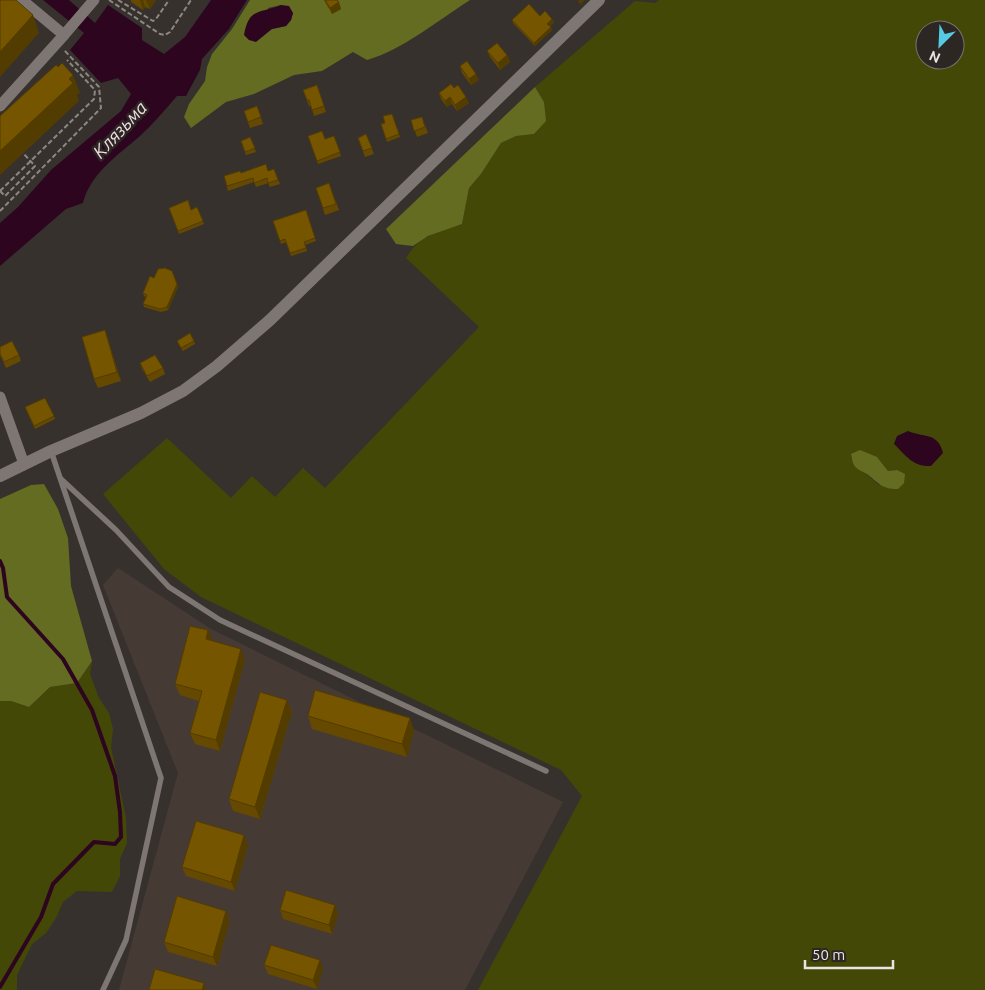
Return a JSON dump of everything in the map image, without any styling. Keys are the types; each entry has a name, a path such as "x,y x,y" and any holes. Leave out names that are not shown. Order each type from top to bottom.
{"street":[{"path":"22,0 64,35"},
{"path":"0,106 94,0"},
{"path":"0,476 51,451 141,413 183,391 218,366 270,320 599,0"},
{"path":"0,397 24,464"}],"lane":[{"path":"51,451 161,778 126,940 103,990"},
{"path":"61,479 116,530 169,587 220,620 546,771"}],"path":[{"path":"109,0 165,36 170,32 191,0"},
{"path":"118,0 153,22 169,0"},
{"path":"0,211 101,108 99,87 64,35"},
{"path":"23,153 31,161 35,166 5,196 0,191 31,161 94,99 96,95 95,90 67,60"},
{"path":"21,180 26,186"}],"shaded area":[{"path":"118,568 211,629 563,802 465,990 119,990 178,773 103,585"}],"green space":[{"path":"250,0 470,0 420,34 381,55 367,60 353,52 322,71 294,75 254,94 226,102 191,128 184,117 189,104 205,81 207,67 212,54 232,29","holes":["281,5 293,13 291,20 286,26 272,29 268,8"]},
{"path":"659,0 985,0 985,990 478,990 582,796 561,770 201,597 164,569 103,494 167,438 231,498 252,476 275,497 303,468 325,488 479,327 406,258 411,250 430,235 462,224 469,188 481,174 501,143 516,136 534,134 544,102 535,87 635,1 655,3","holes":["908,431 916,435 935,438 906,457 900,450","877,457 888,471 897,470 879,485 866,474"]},
{"path":"535,87 544,102 546,121 534,134 516,136 501,143 481,174 469,188 462,224 428,236 413,246 396,244 386,229"},
{"path":"860,450 877,457 888,471 897,470 905,474 904,483 898,489 888,488 855,467 851,454"},
{"path":"44,484 58,509 68,538 71,586 92,661 77,683 50,687 29,707 11,701 0,701 0,499 31,485"},
{"path":"92,661 90,674 99,698 109,713 113,729 111,747 126,818 127,843 120,859 120,876 112,892 77,891 63,902 56,918 46,933 32,944 17,975 17,990 0,990 0,701 11,701 29,707 50,687 77,683"}],"water":[{"name":"Клязьма","path":"43,0 69,0 95,23 108,5 142,28 142,40 164,54 185,37 211,0 247,0 229,29 202,59 200,70 186,96 177,96 145,131 98,174 83,203 66,209 0,266 0,223 18,207 51,170 121,111 131,94 118,78 101,83 70,50 84,33"},
{"path":"281,5 289,6 293,13 291,20 286,26 272,29 256,42 249,40 244,35 246,26 252,16"},
{"path":"908,431 930,437 941,446 943,453 931,466 919,465 894,444 897,436"}],"building":[{"path":"0,0 16,0 33,15 0,52"},
{"path":"325,0 337,0 339,2 330,8"},
{"path":"529,4 540,16 545,11 552,19 547,24 551,27 534,43 512,20"},
{"path":"497,43 507,55 498,63 487,51"},
{"path":"467,61 476,74 469,79 460,66"},
{"path":"62,63 73,75 69,79 73,83 0,151 0,116 56,65 58,67"},
{"path":"451,84 454,88 458,85 466,97 455,105 450,97 445,101 439,93"},
{"path":"317,85 324,106 312,110 303,90"},
{"path":"257,106 261,117 248,122 244,111"},
{"path":"392,114 399,134 386,139 381,124 385,123 383,116"},
{"path":"422,117 425,127 414,131 411,120"},
{"path":"322,131 325,139 334,136 340,152 317,161 308,136"},
{"path":"366,134 372,148 363,151 358,138"},
{"path":"250,137 255,148 245,152 241,141"},
{"path":"266,164 268,171 274,169 278,180 268,183 267,178 254,183 253,178 227,186 224,176 240,171 241,173"},
{"path":"329,183 336,204 323,208 316,188"},
{"path":"188,200 191,210 197,207 203,221 178,231 169,208"},
{"path":"306,210 315,238 304,242 306,248 290,253 285,239 280,241 273,221"},
{"path":"165,268 172,271 177,284 167,307 160,309 143,304 147,295 143,293 150,276 154,278 158,269"},
{"path":"105,330 117,372 94,379 82,337"},
{"path":"190,333 194,341 181,348 177,341"},
{"path":"12,341 19,355 4,362 0,354 0,347"},
{"path":"155,355 163,368 147,376 140,363"},
{"path":"45,398 54,416 34,426 25,407"},
{"path":"190,626 208,630 206,639 241,649 216,740 190,733 202,691 175,684"},
{"path":"315,690 410,718 402,744 308,716"},
{"path":"260,692 287,700 255,807 229,799"},
{"path":"196,821 244,835 231,882 182,867"},
{"path":"286,890 335,905 329,925 280,910"},
{"path":"177,896 226,911 213,957 164,942"},
{"path":"271,945 320,960 313,980 264,965"},
{"path":"155,969 204,983 202,990 149,990"}],"waterway":[{"path":"0,561 3,568 7,597 63,659 92,710 115,776 121,837 115,844 94,842 53,884 41,917 0,987"}]}
